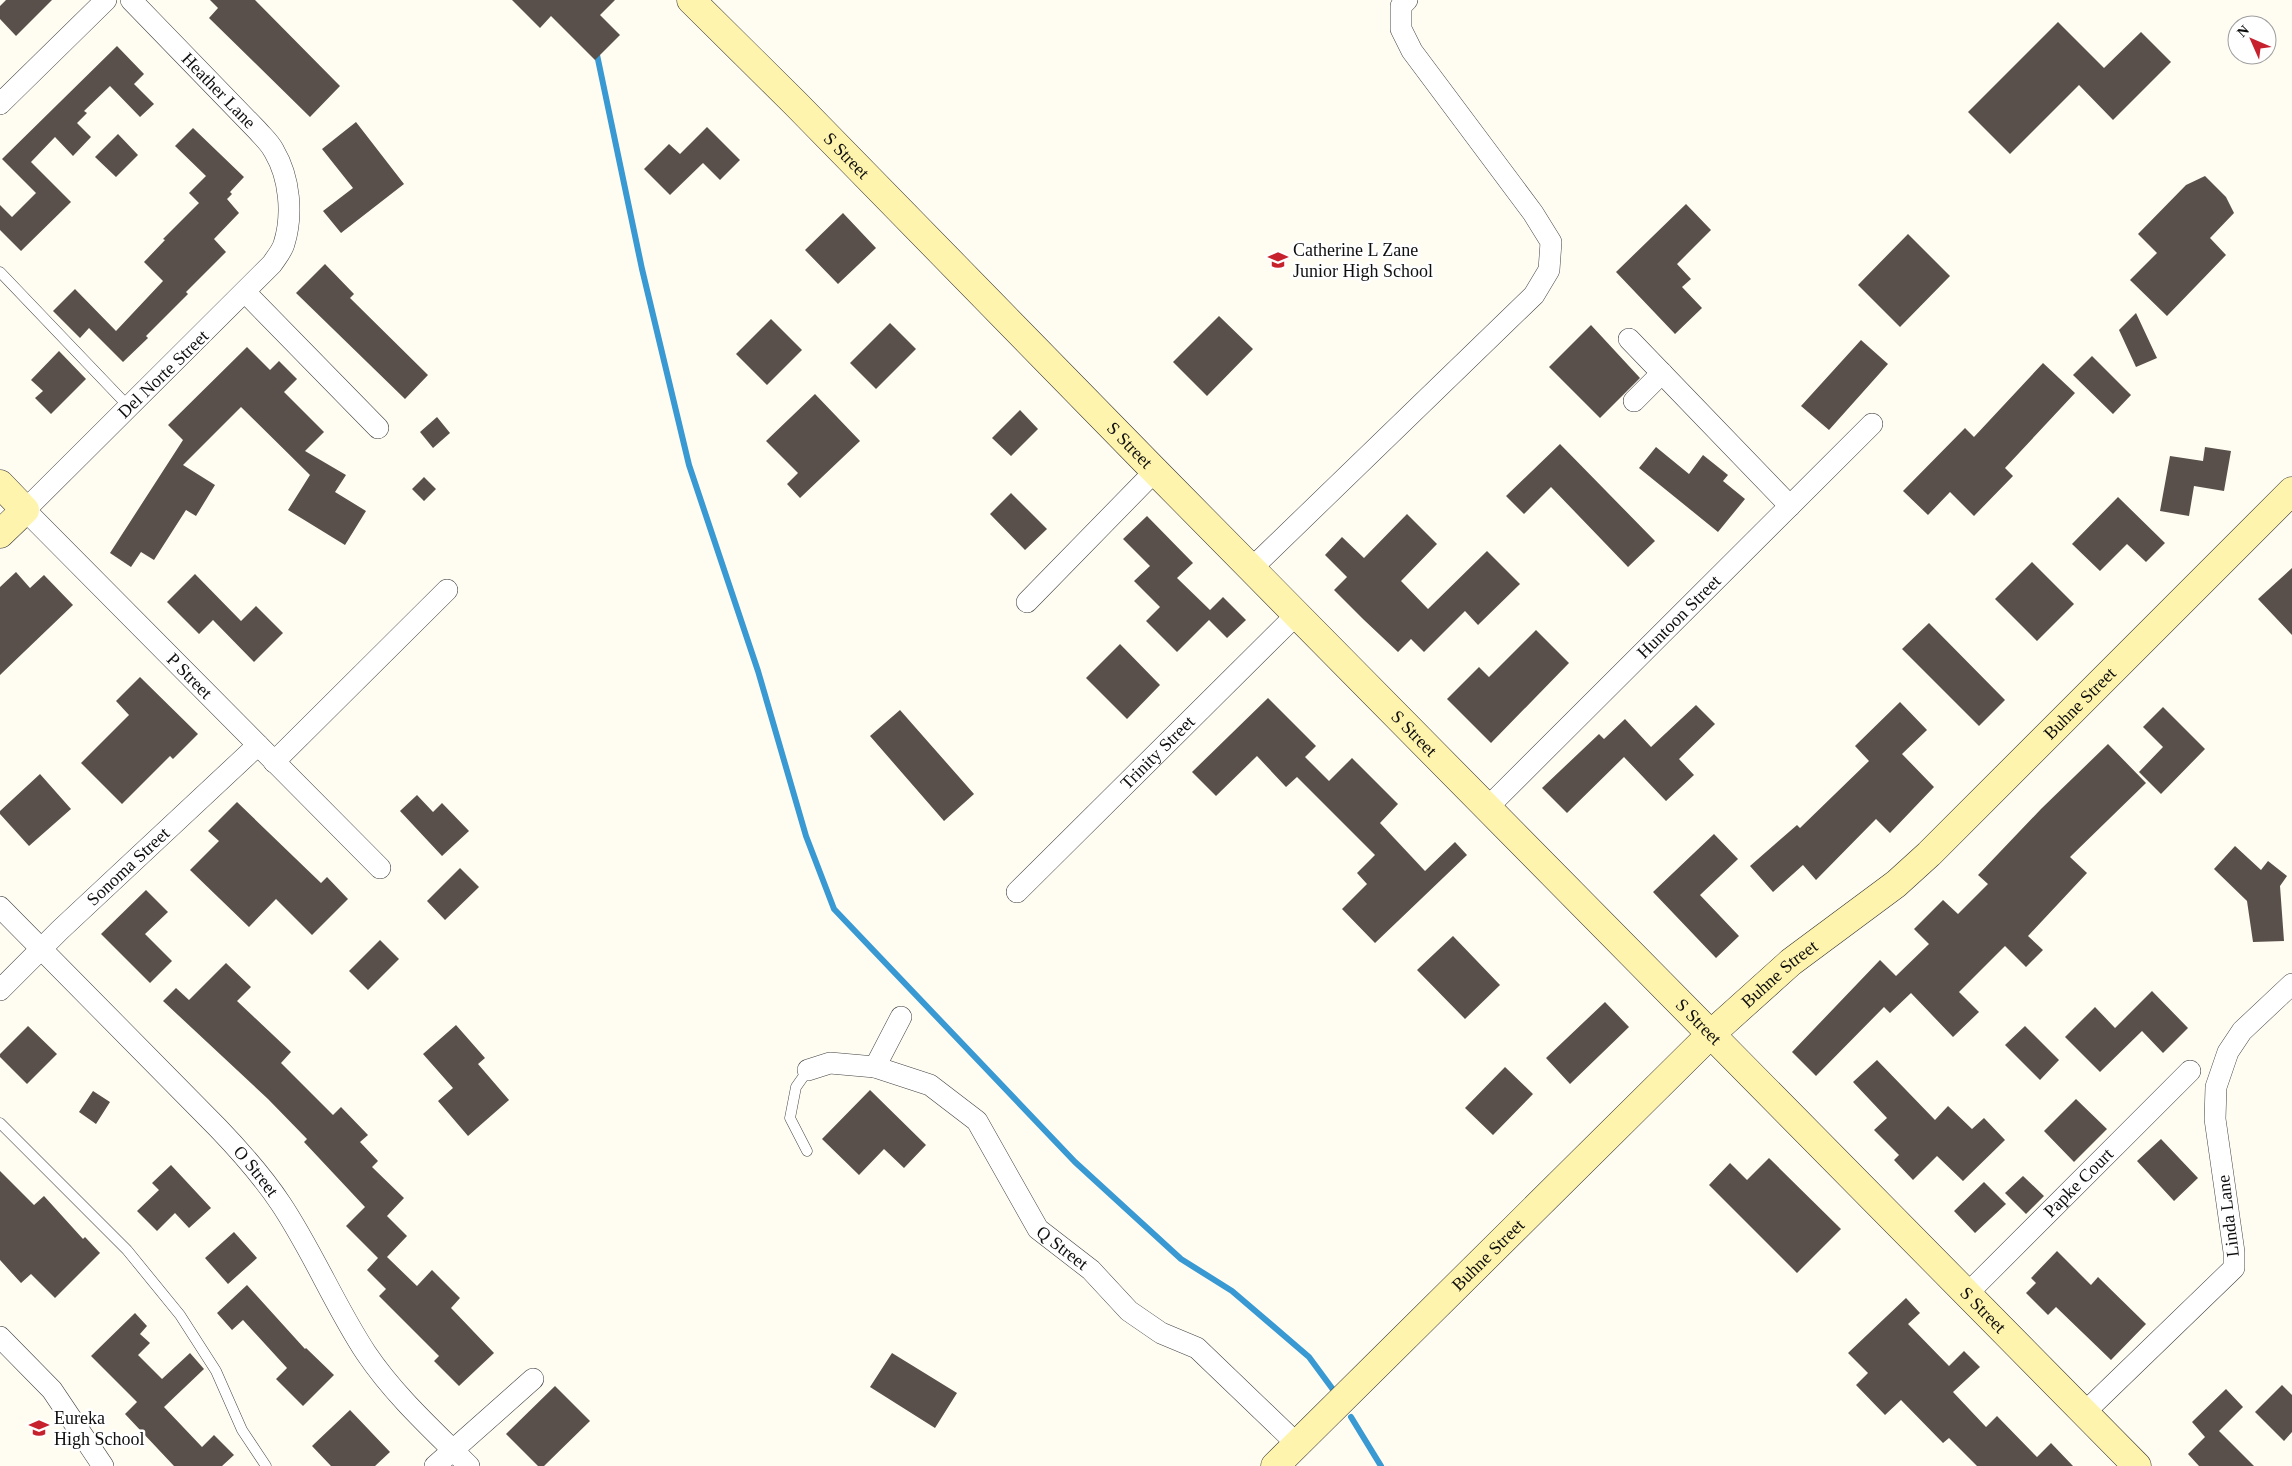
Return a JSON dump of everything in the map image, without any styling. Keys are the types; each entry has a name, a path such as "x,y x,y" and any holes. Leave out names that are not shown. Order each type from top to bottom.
{"main road":[{"name":"S Street","path":"691,0 796,104 1966,1295 2137,1466"},
{"name":"P Street","path":"0,484 25,510"},
{"name":"Buhne Street","path":"1275,1466 1711,1034 1791,962 1896,884 1924,860 2292,491"},
{"name":"Del Norte Street","path":"0,534 25,510"}],"street":[{"path":"0,104 106,0"},
{"name":"Heather Lane","path":"131,0 257,130 277,156 283,170 288,194"},
{"path":"1252,568 1534,295 1549,270 1551,242 1533,213 1412,52 1401,29 1401,6 1407,0"},
{"name":"Del Norte Street","path":"25,510 246,293 272,264 283,246 287,227 288,194"},
{"path":"246,293 378,428"},
{"path":"1629,339 1790,506"},
{"path":"1634,401 1662,373"},
{"name":"Huntoon Street","path":"1487,808 1872,424"},
{"path":"1027,602 1155,471"},
{"name":"P Street","path":"25,510 380,868"},
{"path":"274,762 447,590"},
{"name":"Trinity Street","path":"1018,892 1297,614"},
{"name":"Sonoma Street","path":"0,990 40,949 258,745"},
{"name":"O Street","path":"0,907 251,1163 281,1205 353,1332 378,1370 399,1395 469,1466"},
{"name":"Linda Lane","path":"2084,1413 2234,1268 2234,1252 2215,1119 2216,1087 2228,1052 2242,1031 2292,984"},
{"path":"875,1067 901,1017"},
{"name":"Q Street","path":"808,1070 830,1063 875,1067 930,1085 977,1121 1038,1229 1091,1270 1129,1312 1161,1333 1197,1348 1297,1444"},
{"name":"Papke Court","path":"1966,1295 2190,1071"},
{"path":"0,1337 52,1390 102,1466"},
{"path":"435,1466 533,1379"}],"lane":[{"path":"0,272 129,407"},
{"path":"807,1151 790,1118 796,1087 808,1070"},
{"path":"0,1122 128,1250 180,1315 216,1371 242,1430 266,1466"}],"building":[{"path":"6,0 52,0 16,36 0,19 0,6"},
{"path":"210,0 255,0 340,86 310,117 209,18 218,8"},
{"path":"512,0 615,0 600,15 620,35 595,60 551,16 540,28"},
{"path":"2058,22 2104,68 2141,32 2171,62 2113,120 2079,85 2010,154 1968,112"},
{"path":"117,46 144,74 134,84 154,104 140,117 110,86 84,111 87,113 77,123 91,137 73,156 55,137 31,162 71,202 21,251 0,230 0,205 12,217 36,193 2,159"},
{"path":"356,122 404,184 341,233 323,211 353,188 322,149"},
{"path":"707,127 740,160 720,180 703,163 670,195 644,169 669,144 680,154"},
{"path":"193,128 244,177 230,192 232,194 227,199 239,213 214,239 226,252 186,292 188,294 123,362 89,328 80,338 53,311 75,289 116,331 163,281 144,262 165,240 163,239 199,203 189,193 206,176 175,146"},
{"path":"118,134 138,155 116,177 95,157"},
{"path":"2205,176 2226,197 2234,213 2210,238 2226,255 2167,316 2130,280 2157,253 2138,234 2186,185"},
{"path":"1686,204 1711,230 1677,264 1691,279 1682,287 1702,308 1675,334 1616,272"},
{"path":"843,213 876,248 838,284 805,250"},
{"path":"1908,234 1950,276 1900,327 1858,285"},
{"path":"325,264 354,294 350,298 428,375 405,399 296,293"},
{"path":"2136,313 2157,358 2136,367 2119,330"},
{"path":"1219,316 1253,349 1207,396 1173,362"},
{"path":"771,319 802,350 767,385 736,354"},
{"path":"890,323 916,349 876,389 850,363"},
{"path":"1591,325 1640,378 1600,418 1549,367"},
{"path":"1861,340 1888,364 1829,430 1801,406"},
{"path":"247,347 270,370 279,361 297,379 284,392 324,432 305,451 346,475 335,492 366,511 345,545 288,510 310,475 241,407 183,465 215,485 196,516 186,510 154,560 141,552 131,567 110,553 183,440 168,425"},
{"path":"59,351 86,379 51,414 35,398 43,391 31,380"},
{"path":"2092,356 2131,395 2113,414 2073,375"},
{"path":"2043,363 2075,393 2005,468 2013,476 1974,516 1950,492 1928,515 1903,491 1965,428 1974,437"},
{"path":"815,394 860,441 800,498 787,484 798,473 766,441"},
{"path":"1020,410 1038,429 1011,456 992,438"},
{"path":"437,417 450,433 433,448 420,432"},
{"path":"1560,444 1655,541 1628,567 1551,487 1524,514 1506,496"},
{"path":"1656,447 1689,474 1703,455 1728,475 1723,481 1745,499 1718,532 1639,468"},
{"path":"2205,447 2231,451 2224,491 2194,486 2189,516 2160,511 2170,456 2203,461"},
{"path":"424,477 436,489 424,501 412,489"},
{"path":"1011,493 1047,529 1025,550 990,514"},
{"path":"2118,497 2165,543 2146,562 2127,544 2100,571 2072,544"},
{"path":"1407,514 1437,544 1401,581 1428,609 1487,551 1520,584 1478,625 1465,611 1424,652 1411,639 1398,652 1363,619 1334,590 1347,577 1325,555 1342,537 1364,558"},
{"path":"1147,516 1193,563 1177,578 1210,610 1223,597 1246,620 1227,638 1209,620 1177,652 1146,621 1160,607 1134,581 1150,566 1123,539"},
{"path":"2032,562 2074,604 2037,641 1995,599"},
{"path":"2292,568 2292,635 2258,599"},
{"path":"16,572 30,588 44,575 73,605 0,675 0,587"},
{"path":"195,574 241,621 256,606 283,633 254,662 213,620 199,634 167,602"},
{"path":"1929,623 2005,700 1979,726 1902,649"},
{"path":"1536,630 1569,663 1491,743 1447,699 1479,667 1489,677"},
{"path":"1120,644 1160,685 1127,719 1086,678"},
{"path":"140,677 198,734 173,759 170,756 122,804 81,763 129,715 116,701"},
{"path":"1268,698 1316,746 1305,757 1329,781 1352,758 1398,804 1380,823 1425,871 1455,842 1467,855 1375,943 1342,909 1367,884 1357,873 1375,855 1297,777 1286,787 1257,756 1216,796 1192,772"},
{"path":"1900,702 1927,730 1902,754 1934,787 1890,833 1876,819 1816,880 1803,865 1773,892 1750,866 1797,825 1800,828 1869,761 1855,746"},
{"path":"1696,705 1715,724 1679,759 1694,775 1666,801 1624,757 1567,813 1542,788 1599,734 1604,739 1625,719 1651,747"},
{"path":"2163,707 2205,749 2161,794 2139,772 2163,747 2143,727"},
{"path":"900,710 974,794 944,821 870,736"},
{"path":"2108,744 2146,783 2070,857 2087,873 2028,936 2043,950 2026,967 2005,946 1959,992 1979,1012 1953,1037 1911,993 1890,1013 1884,1007 1816,1076 1792,1052 1880,960 1896,976 1929,944 1914,929 1943,900 1958,914 1988,884 1978,875 2041,809"},
{"path":"40,774 71,809 29,846 0,814 0,811"},
{"path":"417,795 433,812 442,803 469,831 442,856 400,811"},
{"path":"237,802 321,883 327,877 348,899 312,935 276,899 249,927 190,870 219,841 208,831"},
{"path":"1714,834 1738,859 1700,895 1739,936 1716,958 1653,892"},
{"path":"2235,846 2261,870 2268,861 2287,876 2280,886 2284,941 2253,942 2247,901 2214,869"},
{"path":"460,868 479,887 445,920 427,901"},
{"path":"146,890 168,912 145,934 172,961 150,983 101,934"},
{"path":"1453,936 1500,985 1465,1019 1417,970"},
{"path":"380,940 399,959 368,990 349,971"},
{"path":"226,963 251,987 237,1001 291,1052 281,1063 333,1115 341,1107 368,1135 360,1142 378,1161 372,1167 404,1198 387,1216 407,1236 387,1257 417,1286 432,1270 460,1298 451,1308 494,1353 459,1386 434,1361 439,1356 379,1296 386,1289 367,1270 378,1258 346,1226 365,1207 304,1142 307,1139 268,1099 163,1001 176,988 189,1000"},
{"path":"2152,991 2188,1028 2163,1053 2142,1031 2100,1072 2065,1037 2095,1007 2115,1028"},
{"path":"1605,1002 1629,1027 1570,1084 1546,1058"},
{"path":"456,1025 485,1058 478,1064 509,1100 468,1136 438,1101 453,1088 423,1054"},
{"path":"28,1026 57,1054 27,1084 0,1057 0,1054"},
{"path":"2025,1026 2059,1060 2040,1080 2005,1045"},
{"path":"1877,1060 1935,1120 1948,1106 1972,1129 1984,1118 2005,1140 1963,1181 1937,1156 1913,1180 1894,1160 1899,1155 1874,1130 1887,1118 1853,1082"},
{"path":"1505,1067 1533,1094 1493,1135 1465,1108"},
{"path":"870,1090 926,1145 904,1168 884,1149 859,1175 822,1139"},
{"path":"93,1091 110,1102 96,1124 79,1112"},
{"path":"2076,1099 2107,1129 2074,1162 2044,1131"},
{"path":"2161,1139 2198,1178 2174,1201 2137,1161"},
{"path":"1769,1158 1841,1229 1797,1273 1709,1185 1730,1163 1747,1180"},
{"path":"171,1165 211,1208 189,1228 175,1213 157,1231 137,1211 159,1190 152,1183"},
{"path":"0,1171 34,1205 44,1196 83,1239 85,1237 100,1253 55,1298 31,1274 21,1283 0,1260"},
{"path":"2023,1176 2044,1196 2026,1214 2005,1193"},
{"path":"1984,1182 2006,1204 1975,1233 1954,1211"},
{"path":"234,1232 257,1258 228,1284 205,1258"},
{"path":"2057,1251 2091,1285 2098,1277 2146,1324 2111,1360 2056,1307 2048,1315 2026,1293 2036,1283 2031,1278"},
{"path":"247,1285 305,1349 334,1375 303,1406 276,1379 287,1368 243,1320 232,1330 217,1313"},
{"path":"1906,1298 1920,1313 1908,1324 1949,1366 1964,1351 1980,1367 1953,1392 1986,1427 1997,1416 2037,1457 2051,1443 2073,1466 1977,1466 1949,1438 1943,1443 1901,1400 1885,1415 1856,1385 1868,1373 1848,1353"},
{"path":"135,1313 147,1326 140,1334 150,1343 138,1355 162,1379 190,1353 204,1369 164,1407 202,1447 214,1435 234,1455 222,1466 174,1466 125,1414 137,1402 91,1356"},
{"path":"892,1353 957,1393 935,1428 870,1387"},
{"path":"2282,1385 2292,1395 2292,1432 2284,1441 2255,1412"},
{"path":"555,1386 590,1421 544,1466 538,1466 506,1434"},
{"path":"2226,1389 2243,1407 2219,1431 2254,1466 2199,1466 2188,1454 2205,1437 2192,1422"},
{"path":"350,1410 390,1452 375,1466 331,1466 312,1446"}],"waterway":[{"path":"596,50 642,269 689,465 758,671 806,836 834,909 1075,1162 1181,1259 1232,1291 1309,1357 1337,1395"},
{"path":"1351,1417 1381,1466"}],"place":[{"name":"Catherine L Zane Junior High School","path":"1278,260"},
{"name":"Eureka High School","path":"39,1428"}]}
